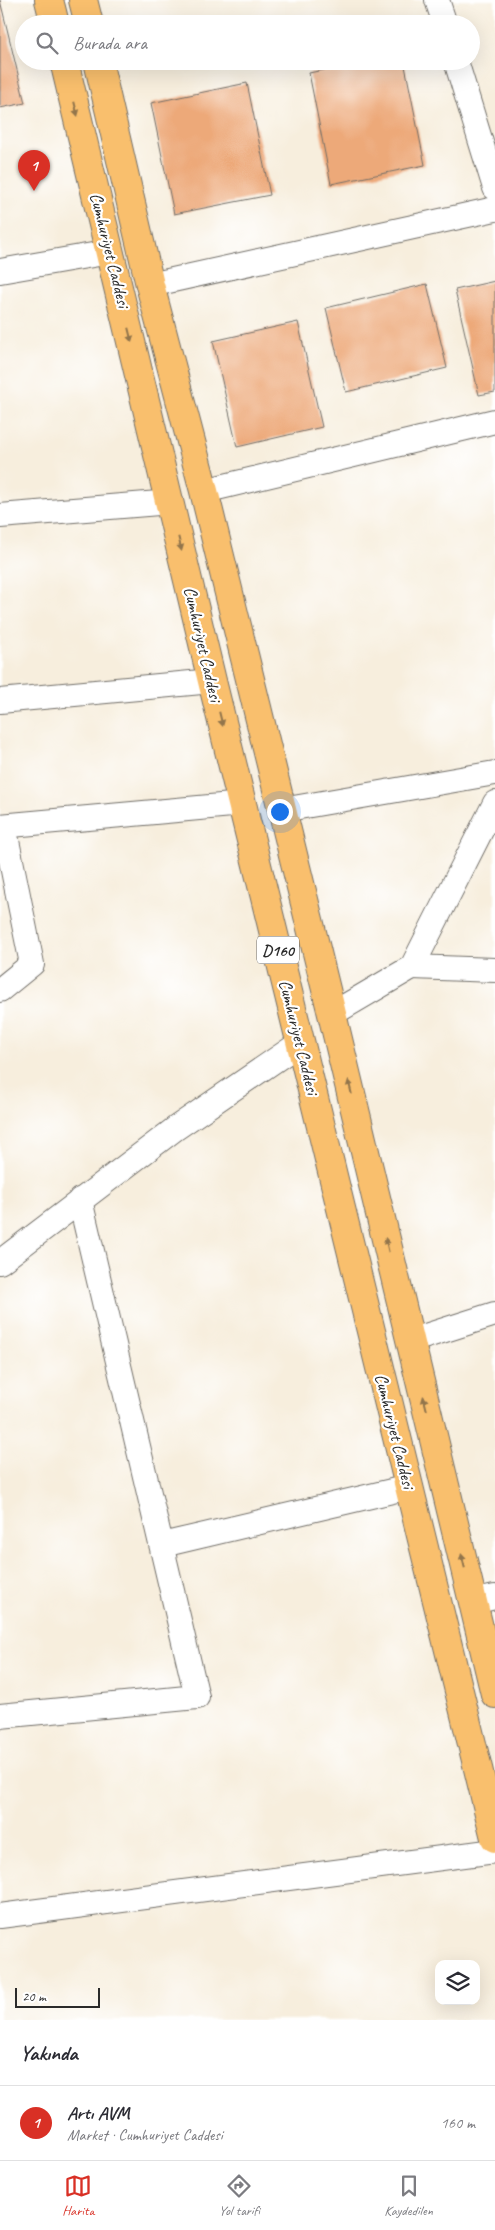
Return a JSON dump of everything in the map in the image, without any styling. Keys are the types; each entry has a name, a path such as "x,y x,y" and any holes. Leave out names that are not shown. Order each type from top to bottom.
{"main road":[{"path":"49,0 53,15"},
{"path":"83,0 87,15"},
{"name":"Cumhuriyet Caddesi","path":"66,70 212,681 495,1838"},
{"name":"Cumhuriyet Caddesi","path":"100,70 150,285 204,492 410,1341 484,1599 495,1694"}],"street":[{"path":"437,0 442,15"},
{"path":"459,70 495,188"},
{"path":"150,285 495,208"},
{"path":"0,271 110,252"},
{"path":"204,492 458,428 495,421"},
{"path":"0,516 170,502"},
{"path":"0,702 212,681"},
{"path":"282,810 495,773"},
{"path":"412,967 495,803"},
{"path":"0,990 32,964 2,826 243,804"},
{"path":"332,1014 412,967 495,970"},
{"path":"0,1262 176,1128 300,1043"},
{"path":"0,1716 197,1697 80,1200"},
{"path":"410,1341 495,1314"},
{"path":"162,1545 409,1487"},
{"path":"0,1916 495,1851"}],"building":[{"path":"0,0 15,62 15,70 17,70 25,103 0,108"},
{"path":"323,70 406,70 425,165 331,184 309,73"},
{"path":"247,83 270,195 174,214 151,103"},
{"path":"495,281 495,392 479,395 455,290"},
{"path":"427,284 447,368 346,392 326,308"},
{"path":"298,322 322,427 237,447 213,341"}],"place":[{"name":"Artı AVM","path":"34,191"}]}
